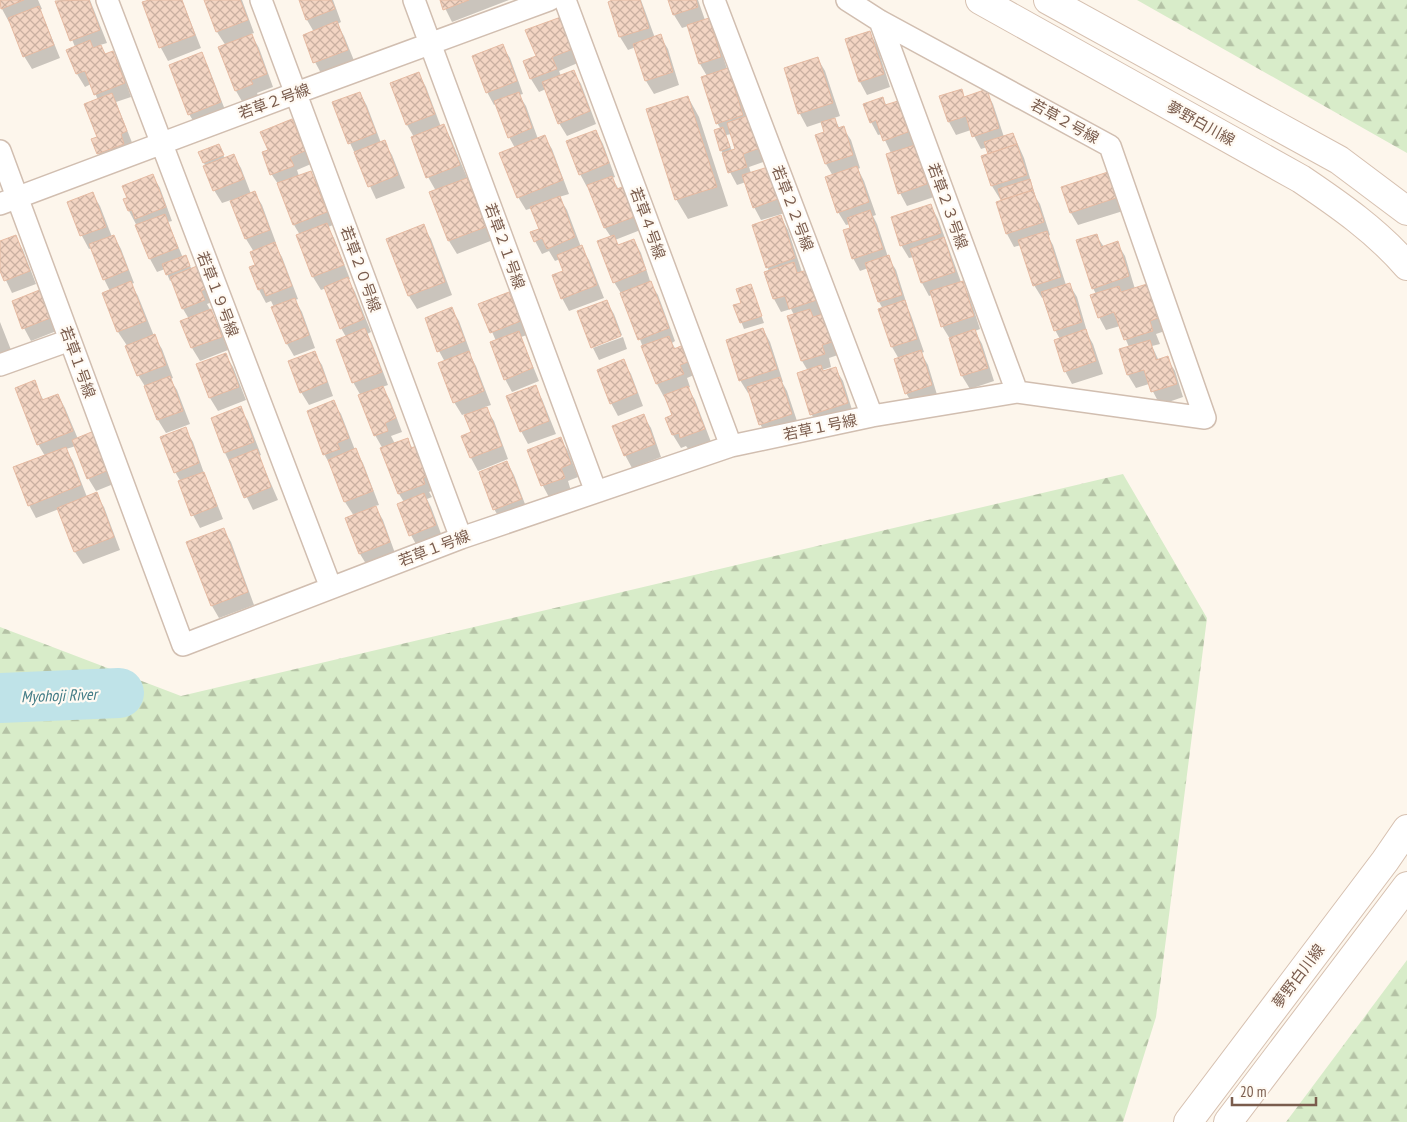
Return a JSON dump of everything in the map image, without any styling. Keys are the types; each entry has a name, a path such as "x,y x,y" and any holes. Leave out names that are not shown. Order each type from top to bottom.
{"street":[{"name":"若草１９号線","path":"107,0 160,144 331,588"},
{"name":"若草２０号線","path":"260,0 461,538"},
{"name":"若草２１号線","path":"414,0 596,492"},
{"name":"若草２号線","path":"9,201 550,0"},
{"name":"若草４号線","path":"565,0 731,446"},
{"name":"若草２２号線","path":"714,0 872,416"},
{"name":"若草２号線","path":"847,0 880,21 1110,146 1205,418"},
{"name":"夢野白川線","path":"980,0 1301,179 1348,211 1407,266"},
{"path":"1048,0 1339,160 1407,211"},
{"name":"若草２３号線","path":"880,21 1017,392"},
{"name":"若草１号線","path":"0,151 9,201 70,340 183,645 461,538 731,446 872,416 1017,392 1205,418"},
{"path":"0,365 70,340"},
{"name":"夢野白川線","path":"1188,1122 1385,861 1407,829"},
{"path":"1228,1122 1407,886"}],"green space":[{"path":"1137,0 1407,0 1407,153"},
{"path":"1123,474 1207,618 1156,1017 1123,1122 0,1122 0,627 181,696"},
{"path":"1407,960 1407,1122 1286,1122"}],"building":[{"path":"0,0 24,0 1,9"},
{"path":"89,0 100,30 70,41 55,1"},
{"path":"149,0 182,0 195,35 159,48 142,2"},
{"path":"204,0 240,0 248,20 216,32"},
{"path":"299,0 331,0 335,9 306,20"},
{"path":"440,0 469,0 443,10"},
{"path":"612,0 640,0 649,28 619,37 608,2"},
{"path":"668,0 696,0 698,7 673,15"},
{"path":"39,6 54,45 23,57 8,18"},
{"path":"561,17 573,49 552,57 557,69 530,79 523,61 536,56 525,30"},
{"path":"709,18 721,57 699,64 687,25"},
{"path":"337,21 348,50 313,63 303,35"},
{"path":"870,31 884,74 859,82 845,39"},
{"path":"252,34 267,74 251,80 253,84 235,91 218,47"},
{"path":"661,34 673,72 645,81 633,44"},
{"path":"90,40 93,48 101,45 105,54 113,51 125,83 94,95 85,71 76,74 66,50"},
{"path":"503,44 517,81 486,93 472,56"},
{"path":"202,52 221,102 188,115 169,65"},
{"path":"818,57 833,103 798,114 784,68"},
{"path":"728,68 743,115 716,124 701,77"},
{"path":"574,70 590,111 558,124 542,82"},
{"path":"419,72 435,114 406,125 390,83"},
{"path":"962,89 964,97 987,89 999,128 972,137 966,116 948,122 939,96"},
{"path":"360,92 376,133 348,144 332,102"},
{"path":"519,92 532,128 508,138 494,101"},
{"path":"112,93 127,131 121,134 124,144 97,154 91,139 97,137 84,104"},
{"path":"688,96 717,187 675,200 646,109"},
{"path":"883,97 885,105 898,101 908,132 883,141 876,120 870,123 863,104"},
{"path":"749,115 760,148 743,154 747,167 728,173 722,153 735,149 727,123"},
{"path":"835,118 838,128 844,126 853,155 825,164 815,135 824,132 821,122"},
{"path":"292,119 305,151 290,157 294,166 270,175 262,152 268,150 260,132"},
{"path":"444,124 460,165 426,178 411,137"},
{"path":"723,127 730,147 720,151 714,130"},
{"path":"596,130 609,163 579,175 566,141"},
{"path":"1013,133 1017,144 988,154 984,142"},
{"path":"545,135 563,180 517,198 499,153"},
{"path":"385,140 398,175 368,187 354,152"},
{"path":"219,144 224,155 203,163 198,152"},
{"path":"1017,144 1027,175 991,186 981,156"},
{"path":"915,145 927,184 898,194 886,154"},
{"path":"234,154 244,179 213,191 203,166"},
{"path":"857,166 869,202 837,213 825,177"},
{"path":"768,167 778,199 753,208 742,175"},
{"path":"311,171 327,212 293,225 277,183"},
{"path":"1108,172 1116,198 1070,213 1061,187"},
{"path":"153,174 166,207 135,219 132,210 128,211 123,199 127,198 122,186"},
{"path":"612,176 617,189 625,186 637,216 604,228 587,185"},
{"path":"467,178 486,227 448,241 429,192"},
{"path":"1030,179 1033,190 1001,200 998,189"},
{"path":"1033,190 1044,222 1006,234 996,202"},
{"path":"255,191 270,230 245,239 230,201"},
{"path":"93,192 106,227 80,236 67,202"},
{"path":"560,196 575,237 547,249 542,238 534,242 530,232 539,229 530,207"},
{"path":"931,204 941,233 900,246 891,217"},
{"path":"870,210 883,249 852,259 843,230 850,228 847,218"},
{"path":"165,214 178,248 149,259 135,225"},
{"path":"781,215 795,258 766,268 752,225"},
{"path":"327,223 344,265 312,277 296,235"},
{"path":"424,224 445,282 408,296 386,239"},
{"path":"1047,231 1061,277 1033,286 1018,240"},
{"path":"1097,234 1101,247 1118,241 1129,276 1092,289 1076,240"},
{"path":"16,235 30,271 4,281 0,271 0,241"},
{"path":"114,235 128,270 103,280 89,244"},
{"path":"614,235 618,245 634,239 646,270 613,283 597,241"},
{"path":"944,237 955,272 921,283 910,249"},
{"path":"275,242 292,286 266,296 263,288 258,290 249,267 255,265 250,252"},
{"path":"582,245 597,285 561,299 552,275 563,271 557,255"},
{"path":"186,255 190,266 166,275 162,264"},
{"path":"889,255 902,295 878,302 865,263"},
{"path":"794,262 797,273 807,270 817,300 789,309 785,296 773,299 764,272"},
{"path":"197,266 205,289 201,291 205,300 182,309 170,277"},
{"path":"348,277 364,319 340,329 324,287"},
{"path":"131,281 146,321 117,332 102,293"},
{"path":"651,281 669,328 638,340 620,293"},
{"path":"963,281 974,316 941,327 930,291"},
{"path":"1070,283 1082,322 1054,331 1041,292"},
{"path":"751,284 762,316 740,323 733,305 741,303 736,289"},
{"path":"1147,284 1158,318 1150,321 1153,331 1124,340 1114,312 1098,318 1090,295 1119,286 1121,292"},
{"path":"42,289 53,317 22,329 12,301"},
{"path":"509,292 521,321 490,333 478,304"},
{"path":"295,298 309,335 286,344 271,307"},
{"path":"607,300 621,336 591,348 577,311"},
{"path":"905,300 917,339 891,347 878,309"},
{"path":"452,307 465,341 437,352 425,318"},
{"path":"211,309 222,337 191,348 180,321"},
{"path":"810,309 813,317 823,314 832,342 822,345 825,354 801,361 787,316"},
{"path":"365,328 382,372 352,383 336,340"},
{"path":"763,328 777,369 739,381 726,340"},
{"path":"975,329 988,368 961,376 949,338"},
{"path":"1086,329 1096,361 1064,372 1054,340"},
{"path":"519,331 533,368 504,380 490,342"},
{"path":"155,334 166,365 137,376 125,346"},
{"path":"669,336 674,349 681,346 688,362 680,365 684,374 656,384 641,346"},
{"path":"1150,340 1156,360 1168,356 1177,384 1151,392 1144,370 1127,375 1119,349"},
{"path":"921,350 932,385 905,394 894,359"},
{"path":"315,351 327,382 300,393 288,361"},
{"path":"469,351 484,391 453,403 438,363"},
{"path":"226,353 239,387 209,398 196,364"},
{"path":"624,359 637,393 610,404 597,370"},
{"path":"821,365 823,371 836,367 848,403 810,415 797,373"},
{"path":"170,376 183,411 157,420 144,386"},
{"path":"780,377 792,414 759,425 747,387"},
{"path":"35,380 42,400 58,394 73,431 37,445 15,388"},
{"path":"536,385 549,421 520,432 506,396"},
{"path":"383,386 396,418 385,423 388,431 374,436 358,395"},
{"path":"688,386 705,429 680,438 679,433 672,435 665,418 672,415 664,395"},
{"path":"334,400 349,438 337,443 340,449 323,455 307,411"},
{"path":"241,406 254,442 224,453 211,418"},
{"path":"487,407 502,446 470,458 461,436 471,432 464,415"},
{"path":"644,414 655,444 624,456 612,426"},
{"path":"186,427 199,463 174,473 160,437"},
{"path":"94,431 109,470 87,479 72,440"},
{"path":"561,437 571,464 561,468 565,478 541,486 527,450"},
{"path":"408,438 411,448 419,445 430,475 423,478 425,484 398,494 380,448"},
{"path":"66,447 81,485 28,506 13,467"},
{"path":"356,448 373,491 344,502 328,460"},
{"path":"257,449 271,487 244,498 229,460"},
{"path":"507,461 522,499 493,510 479,472"},
{"path":"204,472 217,506 191,516 178,481"},
{"path":"97,492 114,537 74,552 57,508"},
{"path":"424,493 436,525 409,536 397,504"},
{"path":"376,506 390,542 359,554 345,518"},
{"path":"224,528 248,592 211,606 186,542"}],"waterway":[{"name":"Myohoji River","path":"0,698 119,693"}]}
